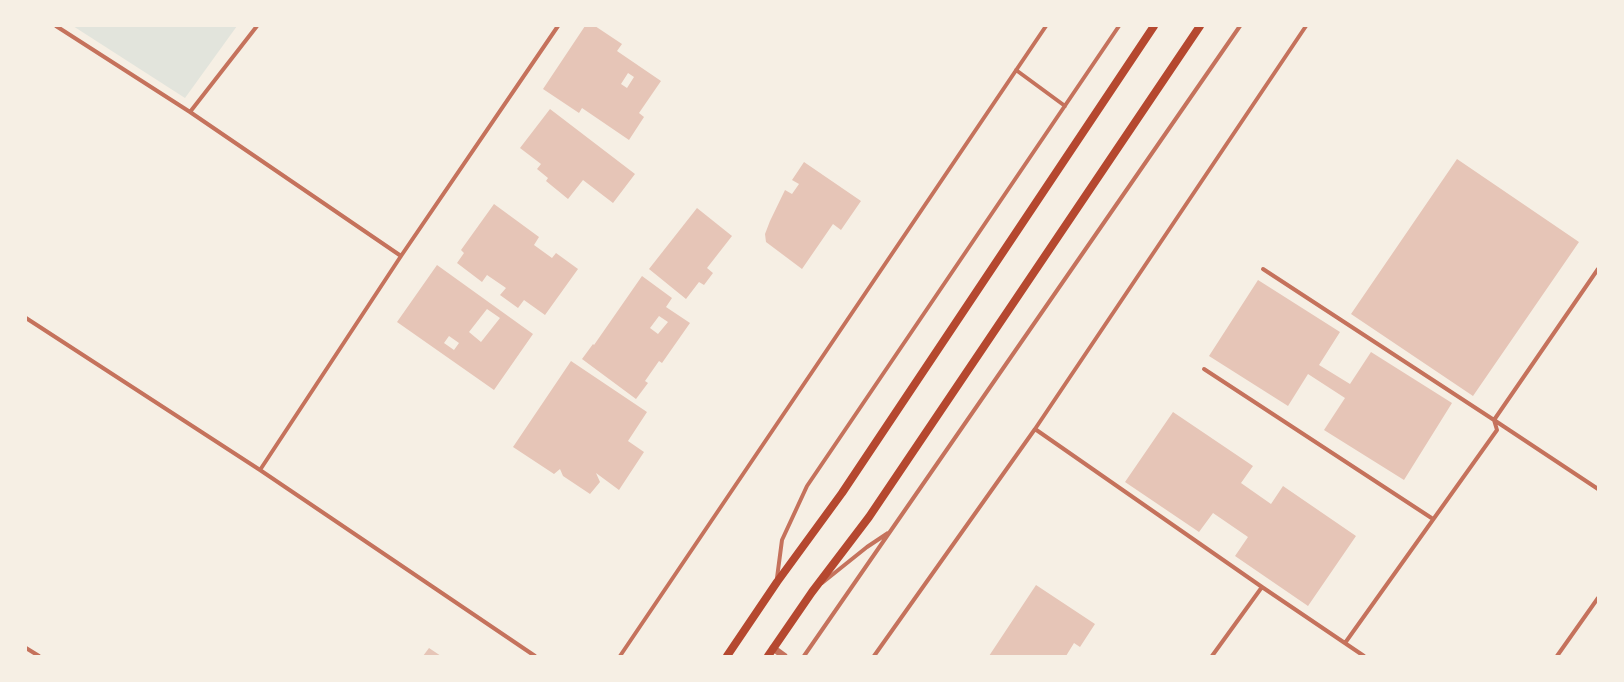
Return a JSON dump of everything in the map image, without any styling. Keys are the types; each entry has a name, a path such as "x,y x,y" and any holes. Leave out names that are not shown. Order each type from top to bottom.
{"main road":[{"path":"727,656 777,582 842,493 1154,26"},
{"path":"768,656 812,592 868,517 1200,26"}],"street":[{"path":"56,26 190,112 401,256"},
{"path":"190,112 257,26"},
{"path":"260,470 401,256 558,26"},
{"path":"620,656 1046,26"},
{"path":"777,582 782,540 808,486 1119,26"},
{"path":"804,656 1240,26"},
{"path":"874,656 1035,429 1306,26"},
{"path":"1016,70 1065,106"},
{"path":"1494,420 1598,269"},
{"path":"1263,270 1598,489"},
{"path":"26,318 260,470 534,656"},
{"path":"1204,369 1433,519"},
{"path":"1345,643 1497,430 1494,420"},
{"path":"1035,429 1262,588 1364,656"},
{"path":"812,592 867,547 890,532"},
{"path":"1212,656 1262,588"},
{"path":"1557,656 1598,598"},
{"path":"26,648 39,656"},
{"path":"773,648 784,656"}],"shaded area":[{"path":"73,26 237,26 185,98"}],"building":[{"path":"585,26 595,26 622,44 617,51 661,81 639,113 644,117 629,140 582,108 579,113 543,89","holes":["628,73 634,77 627,88 621,84"]},
{"path":"550,109 635,174 613,203 583,180 568,199 546,181 548,178 537,169 541,164 520,148"},
{"path":"1457,159 1579,242 1473,396 1351,314"},
{"path":"804,162 861,201 841,230 833,224 802,269 766,242 765,234 785,190 792,194 799,184 792,180"},
{"path":"494,204 539,237 534,245 552,258 556,253 578,269 545,315 524,300 518,308 500,295 506,288 487,275 482,282 457,263 464,253 461,250"},
{"path":"697,208 732,236 707,268 713,273 704,285 699,282 686,299 649,269"},
{"path":"437,265 533,334 494,390 397,322","holes":["487,309 500,318 481,342 469,332","449,336 459,343 454,350 444,343"]},
{"path":"642,276 672,298 666,307 690,323 662,363 659,361 645,381 648,383 636,399 582,359 593,344 594,345","holes":["659,316 668,322 658,334 650,328"]},
{"path":"1258,280 1340,332 1319,365 1350,384 1371,352 1452,403 1404,480 1324,430 1345,398 1308,374 1288,406 1209,356"},
{"path":"571,361 647,412 628,441 644,452 619,490 596,473 600,482 590,494 563,476 560,469 554,474 513,447"},
{"path":"1173,412 1253,466 1241,483 1271,504 1283,486 1356,536 1308,606 1235,556 1248,537 1213,513 1199,532 1125,482"},
{"path":"1036,585 1095,624 1080,647 1074,643 1066,656 989,656"},
{"path":"429,648 441,656 423,656"}]}
